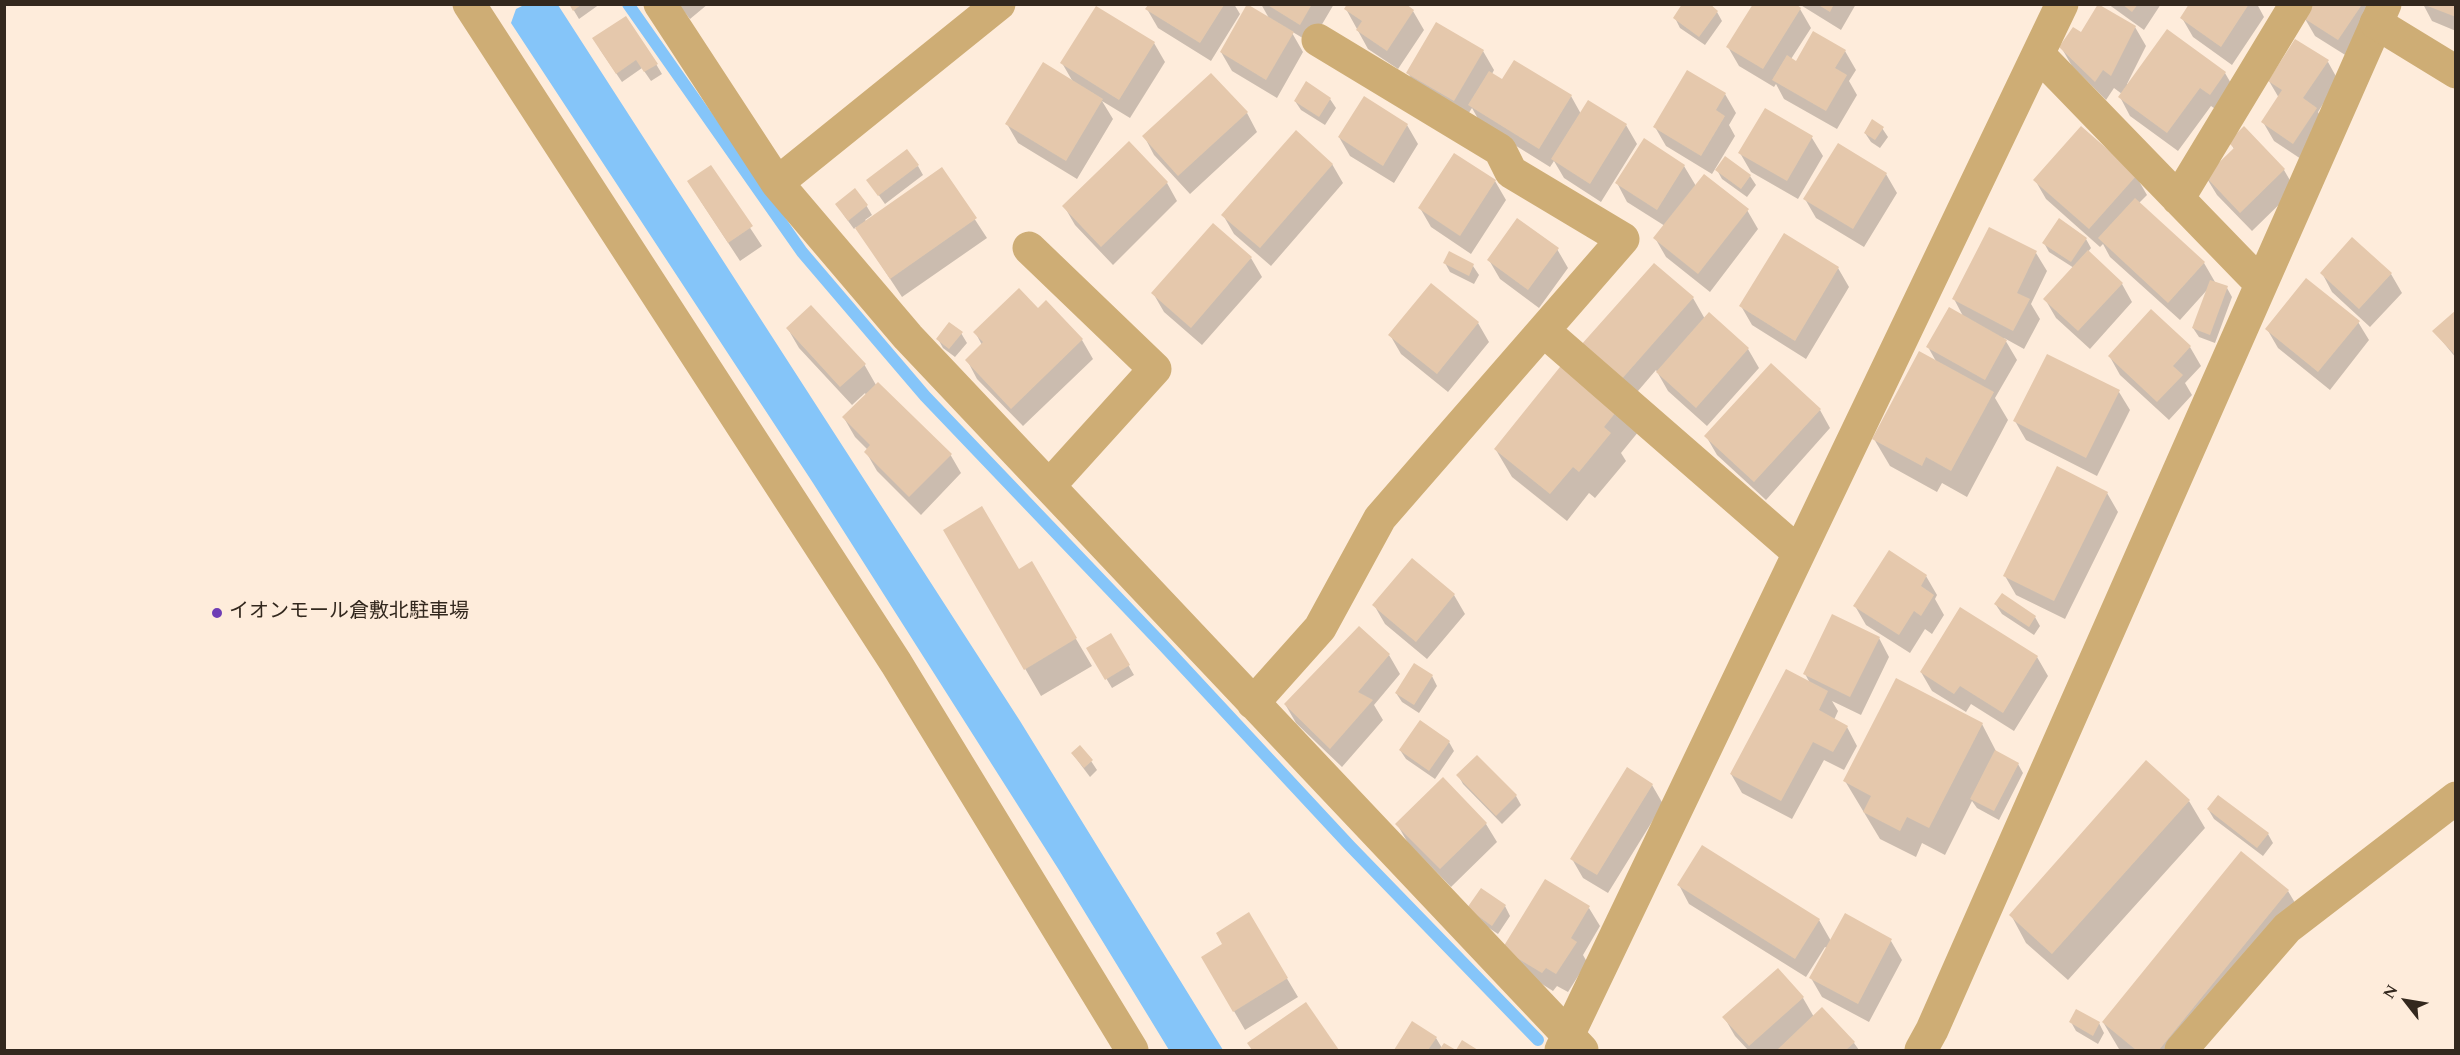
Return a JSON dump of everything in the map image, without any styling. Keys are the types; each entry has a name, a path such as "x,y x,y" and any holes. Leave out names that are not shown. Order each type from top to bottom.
{"street":[{"path":"660,4 777,183 908,337 1253,703 1570,1046 1799,553 2062,4"},
{"path":"777,183 999,4"},
{"path":"2178,199 2296,4"},
{"path":"477,7 896,663 1132,1050"},
{"path":"1921,1050 1937,1019 2380,14 2456,72"},
{"path":"1253,703 1320,628 1380,518 1623,239 1511,172 1500,150 1318,40"},
{"path":"2038,54 2261,284"},
{"path":"1029,248 1155,369 1049,486"},
{"path":"1544,331 1799,553"},
{"path":"2181,1050 2287,928 2456,798"}],"water":[{"path":"524,5 558,5 1020,721 1223,1050 1169,1050 1059,870 813,483 511,23 516,9"}],"building":[{"path":"569,4 582,4 573,11"},
{"path":"1247,4 1294,32 1266,80 1220,52"},
{"path":"1266,4 1312,4 1300,25"},
{"path":"1347,4 1406,4 1414,10 1387,51 1356,30 1362,21 1344,9"},
{"path":"1682,4 1710,4 1718,11 1699,37 1673,18"},
{"path":"1753,4 1796,4 1801,8 1763,69 1726,47"},
{"path":"1817,4 1834,4 1830,12"},
{"path":"2098,4 2136,26 2111,76 2103,70 2095,82 2059,47 2073,27 2081,32"},
{"path":"2122,4 2138,4 2132,12"},
{"path":"2189,4 2249,4 2221,47 2180,18"},
{"path":"2310,4 2359,4 2361,6 2338,40 2302,17"},
{"path":"2456,4 2456,17 2425,5"},
{"path":"1148,5 1224,5 1200,43 1145,9"},
{"path":"1096,6 1155,42 1119,100 1060,63"},
{"path":"626,16 658,64 644,72 636,60 616,74 592,38"},
{"path":"1436,22 1484,50 1454,101 1406,73"},
{"path":"2167,29 2226,72 2210,95 2200,88 2167,133 2118,97"},
{"path":"1813,31 1846,50 1835,68 1847,75 1826,111 1772,80 1787,55 1796,61"},
{"path":"2295,39 2329,60 2303,98 2317,108 2293,144 2261,122 2282,90 2268,81"},
{"path":"1514,60 1572,95 1539,149 1468,105 1489,71 1502,79"},
{"path":"1043,62 1103,99 1066,161 1005,124"},
{"path":"1687,70 1726,93 1716,110 1725,116 1701,156 1653,127"},
{"path":"1211,73 1248,112 1178,176 1142,136"},
{"path":"1306,81 1331,98 1319,117 1294,101"},
{"path":"1364,96 1408,124 1383,166 1338,137"},
{"path":"1588,100 1627,124 1590,184 1551,159"},
{"path":"1765,108 1813,136 1787,181 1738,153"},
{"path":"1872,119 1884,127 1875,140 1864,133"},
{"path":"2081,126 2137,175 2089,229 2033,180"},
{"path":"2244,126 2285,169 2240,213 2205,176 2234,148 2228,142"},
{"path":"1296,130 1333,164 1260,248 1221,215"},
{"path":"1644,138 1685,165 1657,210 1615,183"},
{"path":"1129,141 1168,182 1101,247 1062,206"},
{"path":"1838,143 1887,173 1853,229 1803,199"},
{"path":"907,149 919,165 878,196 866,180"},
{"path":"1454,153 1496,180 1460,236 1418,208"},
{"path":"1725,156 1751,175 1741,189 1715,170"},
{"path":"711,165 753,226 728,243 687,181"},
{"path":"942,167 977,218 890,279 855,228"},
{"path":"1704,174 1749,209 1698,274 1653,238"},
{"path":"855,188 868,205 848,221 835,204"},
{"path":"2135,198 2205,262 2168,303 2098,238"},
{"path":"1517,218 1559,248 1528,290 1487,260"},
{"path":"2059,218 2087,238 2071,262 2042,243"},
{"path":"1213,223 1252,257 1191,328 1151,293"},
{"path":"1989,227 2037,251 2017,293 2030,299 2013,331 1952,299"},
{"path":"1784,233 1839,267 1795,341 1739,306"},
{"path":"2352,237 2392,273 2359,309 2320,273"},
{"path":"2088,250 2123,283 2078,331 2043,299"},
{"path":"1449,251 1474,264 1469,276 1443,263"},
{"path":"1654,263 1694,297 1621,380 1581,345"},
{"path":"2306,278 2360,321 2318,372 2265,329"},
{"path":"2210,280 2228,286 2210,335 2192,328"},
{"path":"1431,283 1479,322 1437,374 1388,335"},
{"path":"1019,288 1038,308 1046,300 1083,339 1011,409 965,360 983,342 973,332"},
{"path":"811,305 866,364 840,387 786,328"},
{"path":"1949,307 2007,340 1985,380 1926,347"},
{"path":"2151,309 2191,346 2173,366 2183,375 2157,402 2108,356"},
{"path":"2456,310 2456,356 2432,331"},
{"path":"1709,312 1749,348 1696,408 1656,372"},
{"path":"949,322 963,332 949,349 936,339"},
{"path":"1919,351 1994,392 1951,471 1926,457 1922,466 1872,439"},
{"path":"2047,354 2120,390 2086,458 2013,421"},
{"path":"1568,357 1624,402 1604,427 1611,433 1579,472 1573,467 1550,494 1494,449"},
{"path":"1771,363 1821,409 1754,482 1704,436"},
{"path":"878,382 952,454 909,497 864,452 870,445 842,417"},
{"path":"2057,466 2108,492 2054,601 2003,576"},
{"path":"982,506 1019,569 1032,561 1077,638 1024,670 943,530"},
{"path":"1889,550 1927,575 1921,586 1934,595 1921,616 1914,611 1899,635 1853,606"},
{"path":"1412,558 1455,594 1416,642 1372,605"},
{"path":"2002,593 2036,616 2029,627 1994,604"},
{"path":"1960,607 2038,656 2003,713 1960,686 1954,694 1920,672"},
{"path":"1832,614 1880,637 1850,697 1803,674"},
{"path":"1359,626 1390,654 1358,692 1373,700 1330,749 1284,704"},
{"path":"1111,633 1130,665 1105,680 1086,648"},
{"path":"1414,663 1433,675 1414,705 1395,693"},
{"path":"1786,669 1828,691 1819,710 1848,726 1833,752 1813,742 1781,801 1730,774"},
{"path":"1896,678 1983,723 1929,828 1907,817 1900,831 1863,812 1871,796 1843,781"},
{"path":"1420,720 1450,741 1429,771 1399,750"},
{"path":"1080,745 1093,760 1084,768 1071,753"},
{"path":"1995,750 2019,763 1994,811 1970,799"},
{"path":"1477,755 1517,795 1496,816 1456,775"},
{"path":"2146,760 2190,800 2052,954 2009,915"},
{"path":"1627,767 1653,784 1597,875 1570,859"},
{"path":"1443,777 1487,823 1440,869 1395,824"},
{"path":"2218,795 2269,833 2257,848 2207,809"},
{"path":"1702,845 1820,919 1795,959 1677,885"},
{"path":"2241,851 2289,890 2159,1050 2136,1050 2102,1022"},
{"path":"1545,879 1590,906 1571,938 1577,942 1556,974 1546,968 1542,973 1502,949"},
{"path":"1481,888 1506,905 1492,926 1467,908"},
{"path":"1249,912 1288,978 1233,1012 1201,957 1222,944 1216,933"},
{"path":"1845,913 1892,939 1858,1004 1809,978"},
{"path":"1778,968 1804,997 1749,1046 1722,1017"},
{"path":"1306,1002 1339,1050 1252,1050 1247,1043"},
{"path":"1822,1007 1855,1042 1846,1050 1777,1050"},
{"path":"2076,1009 2100,1022 2093,1036 2069,1022"},
{"path":"1412,1021 1437,1037 1428,1050 1394,1050"},
{"path":"1462,1040 1478,1050 1456,1050"},
{"path":"1444,1043 1456,1050 1439,1050"}],"waterway":[{"path":"628,4 802,252 925,396 1163,645 1350,846 1538,1040"}],"place":[{"name":"イオンモール倉敷北駐車場","path":"217,613"}]}
